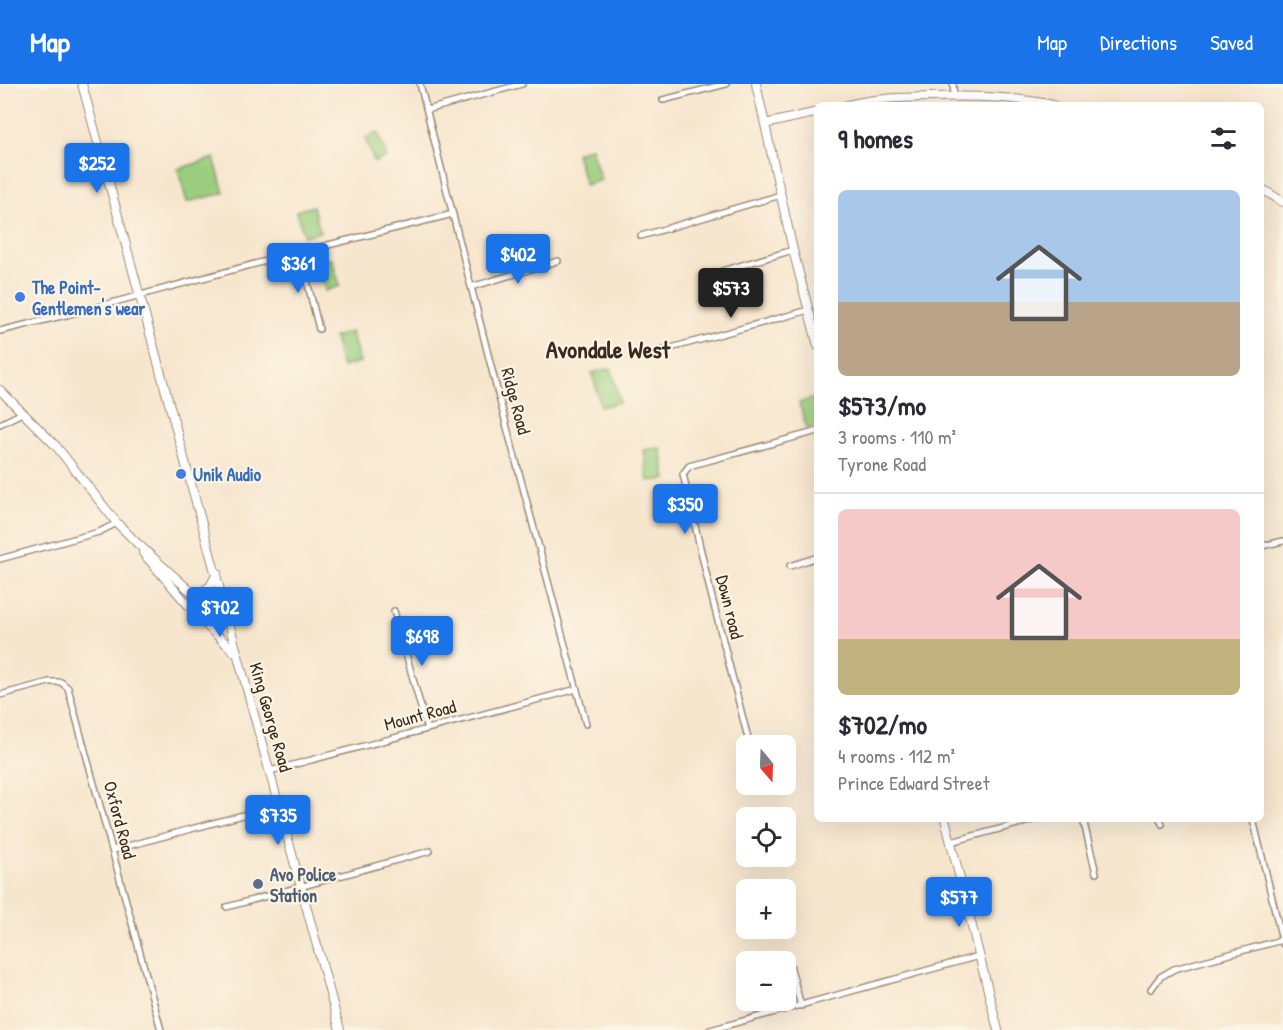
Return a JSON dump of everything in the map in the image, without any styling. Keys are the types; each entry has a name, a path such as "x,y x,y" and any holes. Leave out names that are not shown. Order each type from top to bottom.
{"main road":[{"name":"King George Road","path":"82,84 340,1030"},
{"path":"756,84 793,250 814,330"},
{"path":"874,102 954,96 990,101 1038,102"},
{"path":"765,124 814,113"},
{"path":"1264,190 1283,202"},
{"path":"0,390 56,446 117,523 138,544 197,597 227,614"},
{"path":"138,544 142,553 202,621 238,655"},
{"path":"197,597 211,585 217,573"},
{"path":"202,621 227,614"},
{"path":"946,822 998,1030"}],"street":[{"name":"Ridge Road","path":"420,84 586,724"},
{"path":"427,110 522,84"},
{"path":"663,100 726,84"},
{"path":"953,84 954,96"},
{"path":"641,236 781,195"},
{"path":"0,331 453,213"},
{"path":"722,271 793,250"},
{"path":"300,253 319,329"},
{"path":"471,287 558,261"},
{"path":"660,351 809,310"},
{"path":"0,424 24,412"},
{"name":"Down road","path":"747,735 683,474 689,466 814,432"},
{"path":"0,559 99,532 117,523"},
{"path":"1264,546 1283,541"},
{"path":"790,566 814,558"},
{"path":"394,611 427,729"},
{"name":"Oxford Road","path":"0,695 49,682 61,682 68,688 161,1030"},
{"name":"Mount Road","path":"270,771 577,689"},
{"path":"113,850 280,805"},
{"path":"951,842 1026,822"},
{"path":"1084,822 1096,873"},
{"path":"1150,988 1160,977 1174,969 1282,942 1254,822"},
{"path":"227,907 430,851"},
{"path":"711,1030 979,956"},
{"path":"796,987 801,1006"}],"green space":[{"path":"378,133 387,157 374,162 365,138"},
{"path":"591,148 601,180 585,185 576,153"},
{"path":"214,158 224,193 187,202 178,169"},
{"path":"313,206 320,232 304,236 296,211"},
{"path":"332,258 340,286 325,291 317,263"},
{"path":"351,332 360,362 342,367 334,337"},
{"path":"611,368 620,402 601,407 592,373"},
{"path":"814,398 814,427 807,429 799,403"},
{"path":"661,448 666,479 648,481 644,450"}],"place":[{"name":"The Point- Gentlemen's wear","path":"20,297"},
{"name":"Unik Audio","path":"181,474"},
{"name":"Avo Police Station","path":"258,884"}],"district":[{"name":"Avondale West","path":"608,349"}]}
